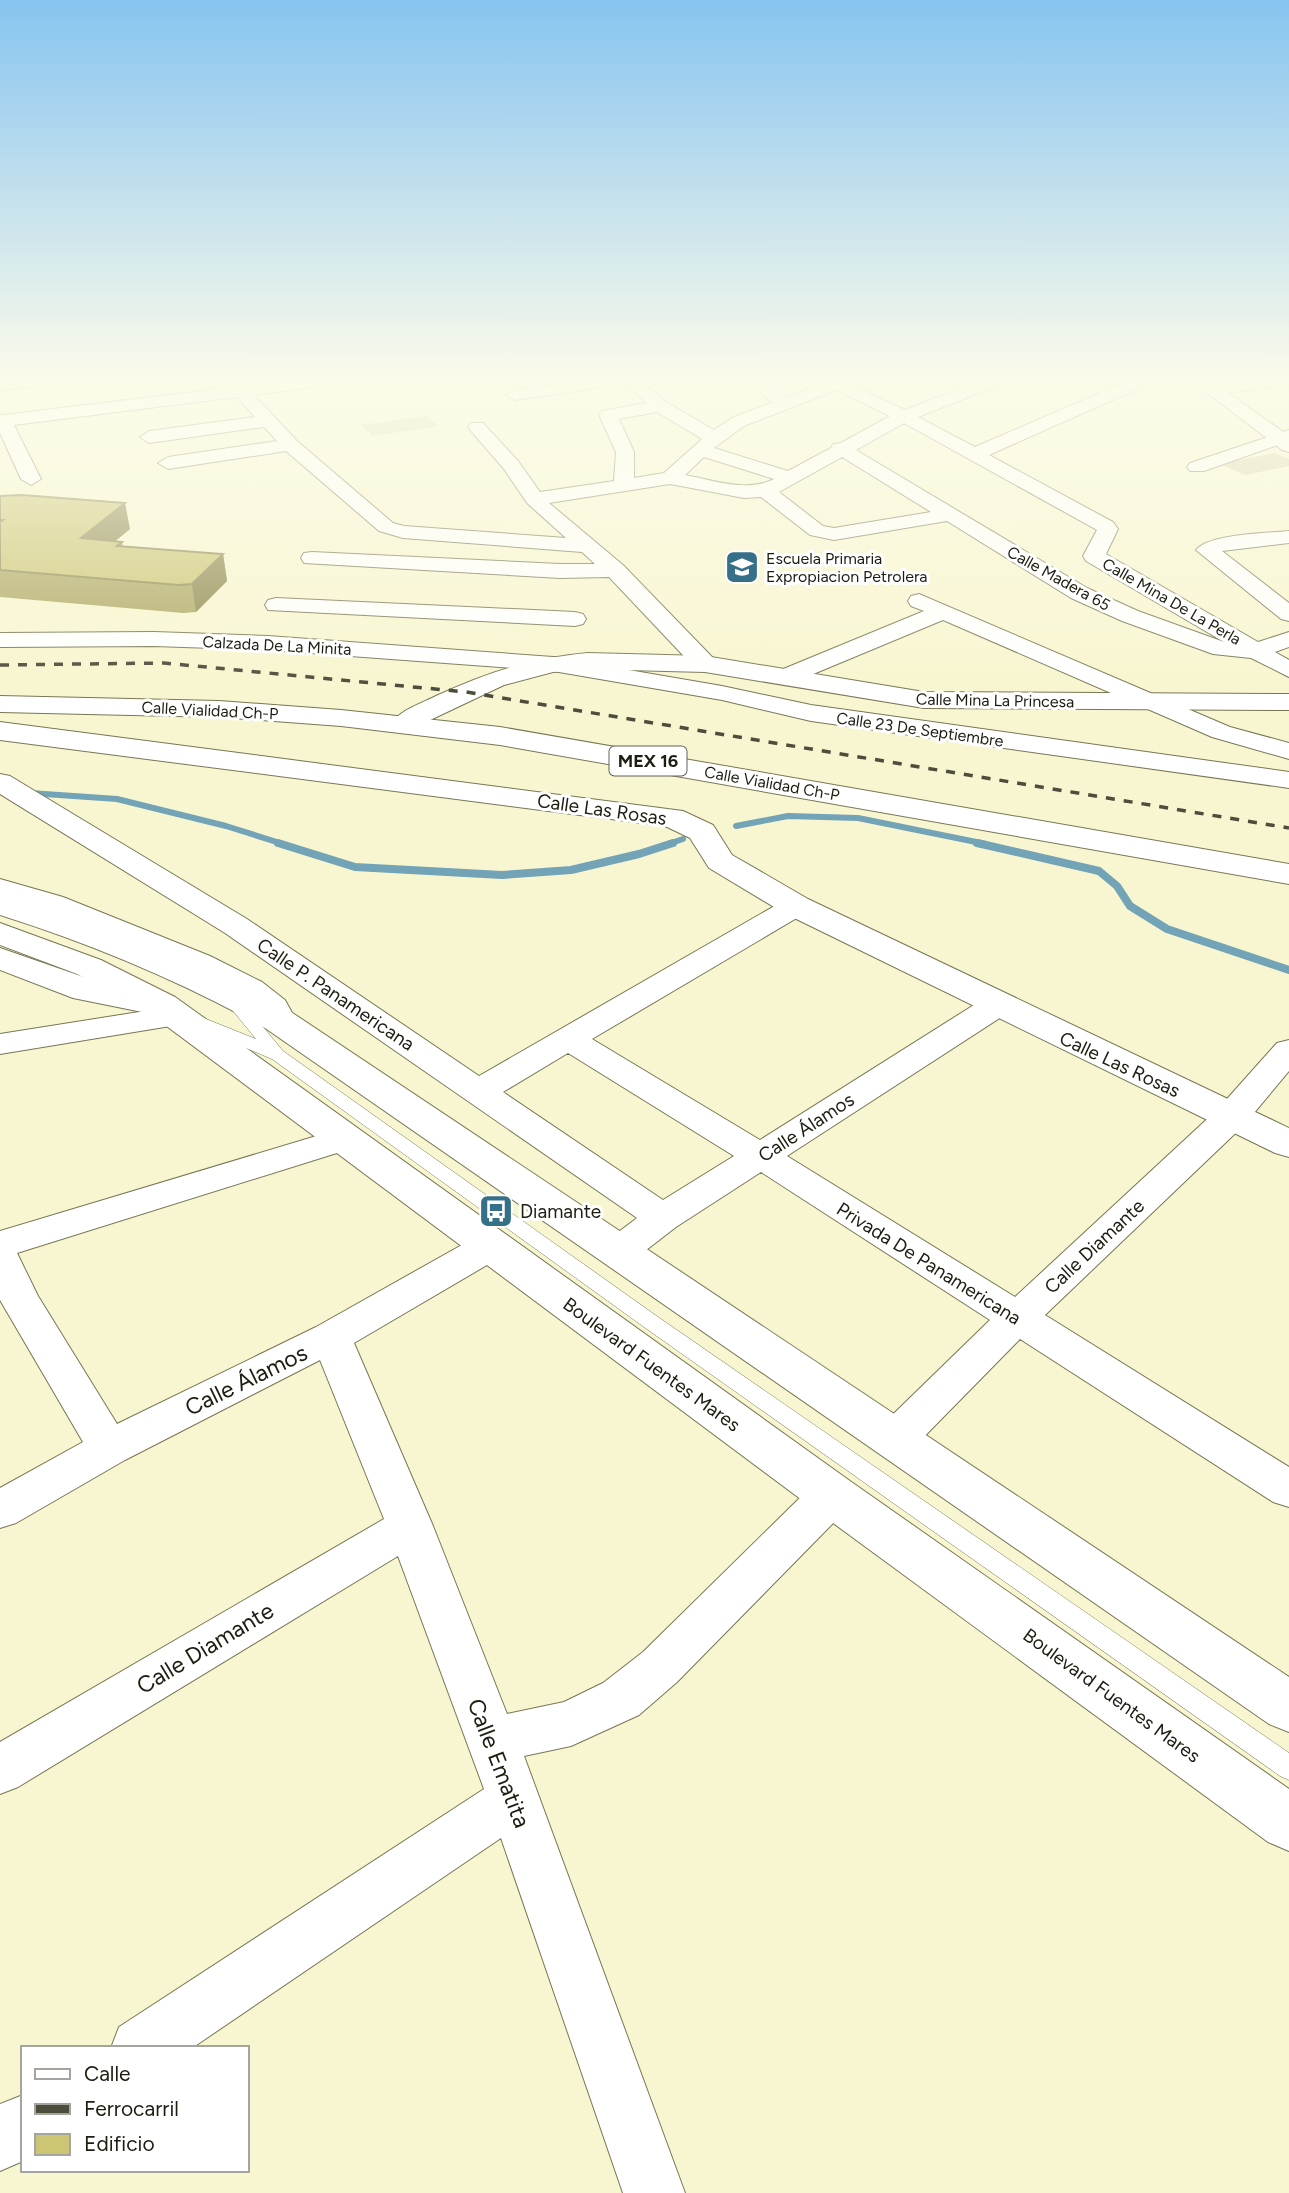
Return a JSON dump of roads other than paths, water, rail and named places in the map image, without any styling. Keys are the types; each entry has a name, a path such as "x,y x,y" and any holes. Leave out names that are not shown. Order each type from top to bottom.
{"main road":[{"name":"Calzada De La Minita","path":"411,720 494,679 553,664 705,664"},
{"name":"Calle Mina La Princesa","path":"705,664 924,700 1289,702"},
{"name":"Calle Vialidad Ch-P","path":"0,695 105,694 202,698 411,720 1289,874"},
{"name":"Calle Vialidad Ch-P","path":"0,704 219,709 411,720 494,720 1289,858"},
{"name":"Calle Las Rosas","path":"0,731 660,815 702,831 720,861 796,906 1289,1144"},
{"path":"0,889 51,904 230,978 272,1008 278,1037"},
{"path":"0,904 89,932 222,989 278,1037 618,1252 1289,1707"},
{"name":"Boulevard Fuentes Mares","path":"0,933 89,967 169,1011 1289,1823"},
{"path":"0,958 86,990 169,1011"}],"street":[{"path":"337,484 391,529 585,546"},
{"path":"524,484 534,499 615,570 705,664"},
{"path":"534,499 628,484"},
{"path":"704,484 744,492 766,491 779,484"},
{"name":"Calle Madera 65","path":"898,484 1079,593 1201,644 1237,651 1256,651"},
{"name":"Calle Mina De La Perla","path":"1028,484 1106,526 1108,530 1094,556 1289,670"},
{"path":"766,491 817,530 834,534 948,515"},
{"path":"261,626 327,537"},
{"path":"1283,603 1207,550 1215,546 1289,537"},
{"path":"1029,564 1094,556"},
{"path":"312,558 560,571 615,570"},
{"path":"560,571 581,643"},
{"path":"919,601 1147,702 1221,732 1289,751"},
{"path":"276,605 575,619"},
{"path":"785,677 942,612"},
{"name":"Calzada De La Minita","path":"0,640 154,639 268,643 553,664"},
{"path":"1256,651 1289,639"},
{"name":"Calle 23 De Septiembre","path":"553,664 722,693 833,716 1289,780"},
{"name":"Calle P. Panamericana","path":"0,782 236,926 663,1219"},
{"path":"479,1091 796,906"},
{"name":"Calle Álamos","path":"618,1252 663,1219 997,1005"},
{"path":"0,1044 169,1011"},
{"name":"Privada De Panamericana","path":"568,1040 761,1156 1289,1489"},
{"name":"Calle Diamante","path":"895,1439 1017,1318 1231,1117 1289,1050"},
{"path":"0,1245 343,1139"},
{"name":"Calle Álamos","path":"0,1510 109,1448 331,1337 490,1246"},
{"path":"0,1258 10,1303 109,1448"},
{"name":"Calle Ematita","path":"331,1337 410,1526 514,1799 654,2193"},
{"path":"491,1741 571,1723 621,1699 660,1667 832,1494"},
{"name":"Calle Diamante","path":"0,1770 410,1526"},
{"path":"142,2046 514,1799"},
{"path":"0,2140 21,2126"}],"lane":[{"path":"169,1011 278,1037 651,1322 1289,1768"}],"waterway":[{"path":"30,793 117,799 226,826 283,844"},
{"path":"736,826 788,816 858,818 986,844"},
{"path":"668,844 683,839"},
{"path":"278,843 355,867 502,875 571,870 673,843"},
{"path":"977,843 1099,871 1117,886 1130,906 1167,929 1289,970"}],"railway":[{"path":"0,665 164,663 466,692 1289,828"}],"place":[{"name":"Escuela Primaria Expropiacion Petrolera","path":"742,567"},
{"name":"Diamante","path":"496,1211"}]}
